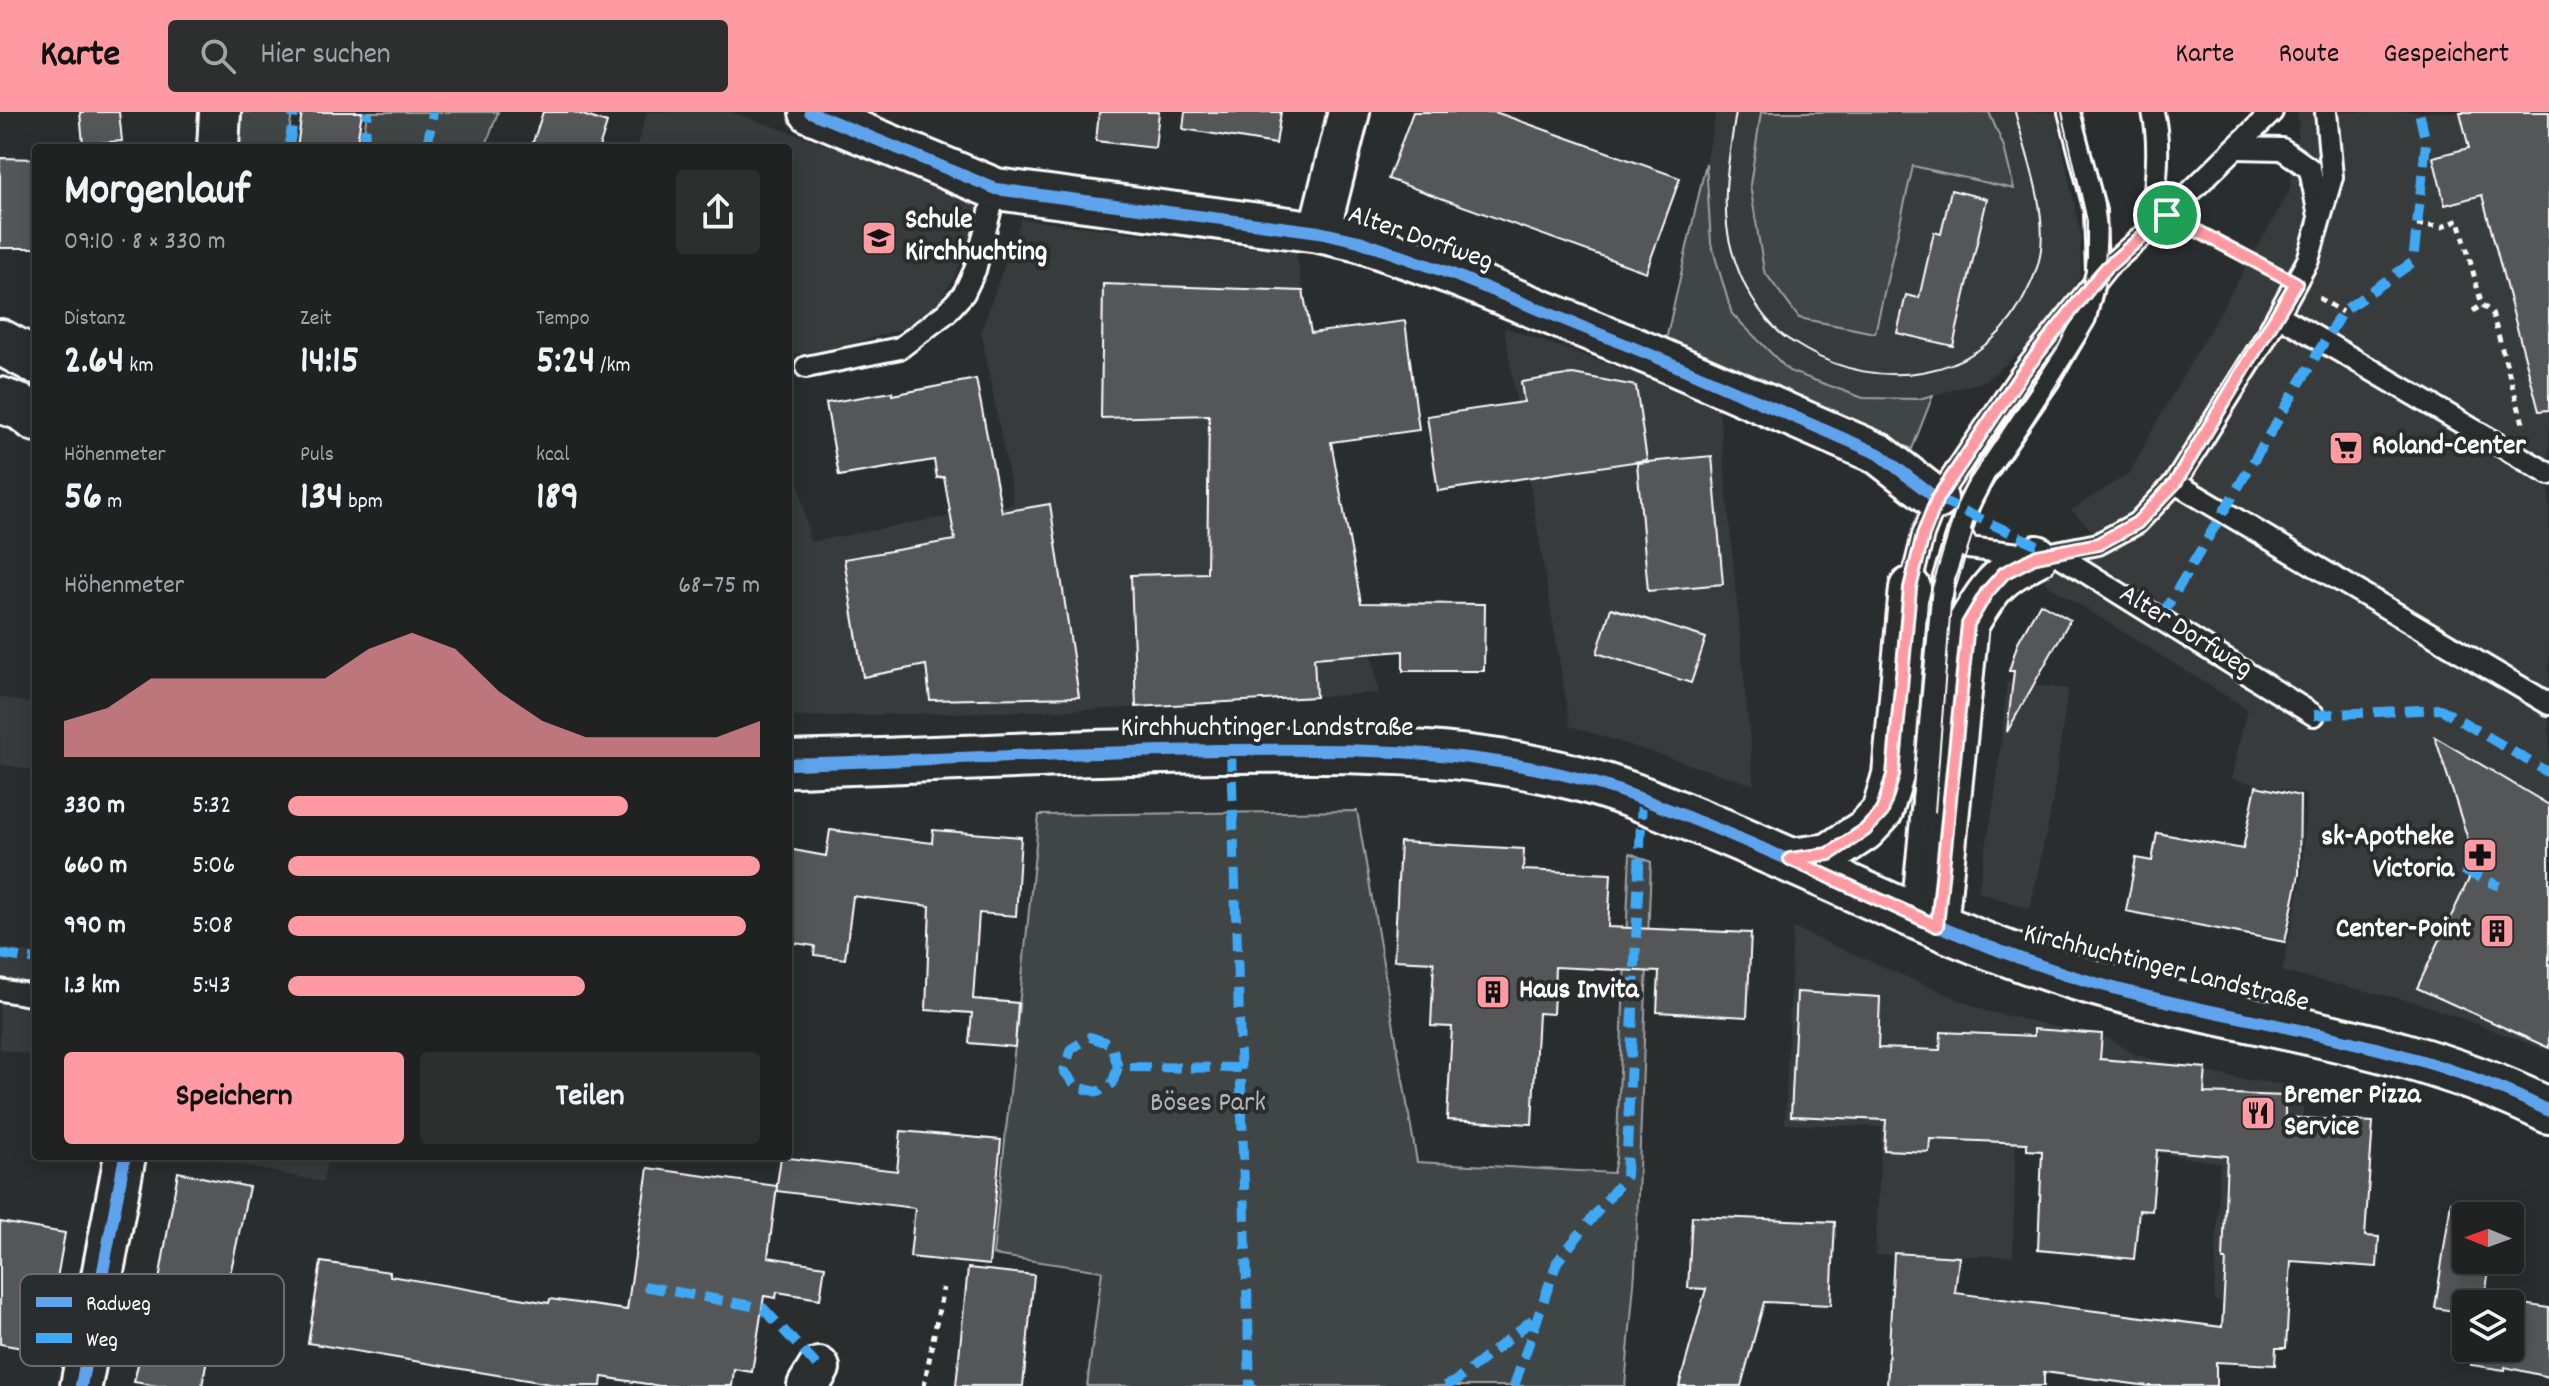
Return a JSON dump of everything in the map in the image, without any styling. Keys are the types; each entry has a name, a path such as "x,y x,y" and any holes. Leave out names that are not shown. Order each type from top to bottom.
{"main road":[{"path":"0,342 32,359"},
{"path":"0,400 22,408 32,416"},
{"name":"Kirchhuchtinger Landstraße","path":"792,764 1348,749 1442,755 1527,766 1642,799 1790,859 1981,945 2081,979 2394,1053 2468,1076 2549,1111"}],"street":[{"path":"218,144 220,112"},
{"name":"Alter Dorfweg","path":"810,112 996,189 1319,232 1359,241 1452,274 1656,357 1879,454 1948,514"},
{"path":"1319,232 1349,112"},
{"path":"1924,920 1968,624 1987,592 2004,573 2046,554"},
{"path":"1790,859 1829,854 1865,830 1882,812 1893,775 1910,588"},
{"path":"102,1274 124,1160"},
{"path":"81,1386 85,1366"}],"lane":[{"path":"1948,514 1965,512 1984,474 2049,380 2085,318 2097,272 2095,211 2069,112"},
{"path":"2153,112 2157,132 2160,222"},
{"path":"2244,141 2245,112"},
{"path":"1910,588 1923,535 1948,514 2020,376 2107,267 2160,222 2272,112"},
{"path":"1948,514 1968,548 2046,554 2098,544 2137,523 2175,483 2278,315 2308,260 2332,177 2326,112"},
{"path":"2244,141 2282,149 2310,169 2320,220"},
{"path":"806,367 900,348 946,313 964,293 975,270 996,189"},
{"path":"2278,315 2549,474"},
{"path":"2175,483 2549,704"},
{"path":"1924,920 1948,514"},
{"name":"Alter Dorfweg","path":"2046,554 2314,715"},
{"path":"0,990 32,995"}],"path":[{"path":"2417,225 2442,227 2459,220 2482,305 2492,313 2523,423 2536,429"},
{"path":"2160,222 2296,283"},
{"path":"2473,311 2482,305"},
{"path":"924,1386 943,1288"}],"shaded area":[{"name":"Schule Kirchhuchting","path":"647,112 731,112 987,199 954,278 934,309 909,327 848,345 792,355 792,144 637,144"},
{"path":"1716,112 1761,112 1750,185 1913,166 2013,188 2004,147 1989,112 2055,112 2080,232 2081,275 2046,331 1985,381 1919,399 1863,398 1789,371 1732,314 1711,243 1706,163"},
{"name":"Roland-Center","path":"2297,112 2549,112 2549,1051 2419,1003 2282,972 2302,877 2306,794 2231,779 2247,709 2046,584 2037,560 2105,543 2071,510 2130,473 2289,192 2299,123"},
{"path":"1021,219 1296,253 1379,693 1110,709 792,717 792,446 810,542 1014,504 981,331"},
{"path":"1504,327 1656,381 1719,409 1754,785 1570,726"},
{"path":"32,682 32,770 0,764 0,697 29,703"},
{"path":"2007,682 2068,689 2052,805 2030,909 1978,892 1995,796"},
{"path":"1793,928 1986,1011 2110,1039 2136,1055 2239,1079 2305,1087 2288,1306 2214,1301 2220,1163 2160,1153 2162,1112 2017,1093 2013,1256 1875,1255 1882,1127 1785,1124"},
{"path":"0,947 32,953 32,1056 0,1049"},
{"path":"216,1160 327,1160 323,1182"}],"green space":[{"path":"238,112 292,112 288,144 235,144"},
{"path":"367,112 498,112 486,144 363,144"},
{"path":"1761,112 1989,112 2004,147 2014,189 1913,166 1875,333 1799,318 1764,271 1750,185"},
{"path":"1706,163 1711,243 1732,314 1789,371 1863,398 1919,399 1933,395 1912,449 1666,340"},
{"name":"Böses Park","path":"1357,811 1417,1162 1613,1173 1630,853 1651,862 1635,1272 1625,1386 1087,1386 1102,1271 993,1255 1039,815"}],"building":[{"path":"80,112 119,112 122,141 83,144"},
{"path":"302,112 362,112 357,144 298,144"},
{"path":"543,112 574,112 607,123 600,144 532,144"},
{"path":"1099,112 1159,112 1155,148 1096,141"},
{"path":"1185,112 1281,112 1276,144 1183,129"},
{"path":"1413,112 1495,112 1680,178 1646,272 1388,179"},
{"path":"2460,112 2549,112 2549,410 2539,411 2482,195 2445,205 2433,157 2469,148"},
{"path":"0,158 32,159 32,248 0,248"},
{"path":"1951,190 1987,199 1953,346 1897,333 1906,295 1919,298 1934,232 1941,234"},
{"path":"1103,284 1303,291 1311,333 1405,321 1419,430 1331,442 1361,603 1485,604 1484,671 1403,671 1403,651 1314,658 1316,697 1136,707 1131,575 1207,573 1209,415 1101,418"},
{"path":"1573,374 1636,386 1647,460 1438,491 1427,416 1524,402 1521,382"},
{"path":"976,379 1002,512 1050,504 1079,697 930,700 926,665 863,677 844,559 955,540 944,477 937,478 934,460 839,476 826,403 892,392 892,395"},
{"path":"1712,456 1723,584 1648,591 1637,463"},
{"path":"2040,603 2070,620 2007,732 2014,671 2009,671 2018,642"},
{"path":"1611,608 1706,638 1691,683 1597,653"},
{"name":"Center-Point","path":"2435,737 2549,805 2549,1048 2417,988 2476,864"},
{"path":"2256,786 2300,796 2299,874 2285,942 2126,911 2136,858 2152,861 2157,833 2243,849"},
{"path":"830,830 932,843 933,830 1021,837 1016,916 979,913 973,999 1018,1003 1015,1047 969,1043 972,1013 926,1010 930,906 853,896 845,959 814,955 815,946 792,943 792,850 826,856"},
{"name":"Haus Invita","path":"1400,842 1524,849 1523,870 1611,874 1608,927 1751,933 1747,1017 1657,1012 1659,972 1555,967 1553,1014 1538,1013 1532,1124 1447,1120 1452,1027 1431,1026 1434,962 1394,960"},
{"path":"1797,992 1880,997 1878,1048 1940,1050 1941,1032 2034,1036 2034,1029 2102,1034 2100,1059 2206,1068 2204,1093 2285,1096 2285,1117 2373,1122 2365,1236 2379,1237 2377,1267 2291,1261 2286,1348 2276,1348 2275,1365 2216,1362 2216,1386 2148,1386 2044,1372 2044,1386 1887,1386 1894,1253 1959,1257 1955,1293 2222,1327 2227,1156 2157,1150 2152,1211 2139,1210 2134,1259 2038,1250 2042,1151 2027,1150 2027,1143 1930,1139 1929,1152 1884,1150 1886,1120 1791,1116"},
{"path":"901,1131 1001,1140 989,1265 910,1257 915,1208 776,1191 781,1160 792,1158 897,1171"},
{"path":"648,1168 777,1186 768,1257 825,1266 820,1299 777,1292 776,1298 764,1296 752,1372 734,1369 732,1386 660,1386 602,1377 601,1386 562,1386 308,1343 321,1262 549,1303 550,1299 627,1310"},
{"path":"178,1172 249,1187 230,1274 160,1274"},
{"path":"2452,1202 2452,1274 2488,1274 2486,1290 2452,1290 2452,1311 2435,1308"},
{"path":"1692,1216 1835,1222 1831,1305 1764,1302 1741,1386 1679,1386 1706,1289 1688,1288"},
{"path":"0,1222 65,1233 58,1274 20,1274 20,1348 0,1344"},
{"path":"968,1268 1034,1275 1023,1386 956,1386"},
{"path":"2524,1304 2549,1308 2549,1377 2505,1367 2505,1370 2471,1365 2471,1362 2524,1362"},
{"path":"138,1366 206,1366 202,1386 157,1386 134,1382"}],"tram line":[{"path":"1736,112 1726,182 1726,217 1732,251 1750,296 1781,334 1806,350 1834,363 1863,371 1894,374 1924,372 1952,364 1978,350 2001,330 2020,305 2030,285 2040,256 2041,215 2015,112"},
{"path":"1911,811 1928,601 1960,494 2058,347 2081,301 2087,258 2087,221 2062,112"},
{"path":"1935,812 1951,603 1982,502 2095,324 2104,287 2107,227 2103,198 2081,112"}],"marked path":[{"path":"290,144 294,112"},
{"path":"364,144 368,112"},
{"path":"428,144 433,112"},
{"path":"2161,617 2342,312 2413,262 2426,143 2419,112"},
{"path":"1937,499 2055,553"},
{"path":"2314,715 2441,709 2549,773"},
{"path":"1231,750 1250,1386"},
{"path":"1514,1386 1557,1262 1626,1176 1642,799"},
{"path":"2462,870 2499,886"},
{"path":"0,954 32,959"},
{"path":"1118,1067 1112,1084 1098,1092 1077,1087 1064,1071 1071,1049 1090,1037 1111,1044 1118,1067 1240,1068"},
{"path":"644,1286 763,1308 819,1368"},
{"path":"1445,1386 1456,1381 1537,1316"}],"cycle path":[{"path":"810,112 996,189 1319,232 1359,241 1452,274 1656,357 1879,454 1937,499"},
{"path":"792,764 1111,752 1307,750 1441,755 1530,767 1589,781 1654,804 2027,961 2134,993 2375,1048 2492,1085 2549,1111"},
{"path":"102,1274 124,1160"},
{"path":"81,1386 85,1366"}],"place":[{"name":"Schule Kirchhuchting","path":"879,238"},
{"name":"Roland-Center","path":"2346,448"},
{"name":"sk-Apotheke Victoria","path":"2480,855"},
{"name":"Center-Point","path":"2497,931"},
{"name":"Haus Invita","path":"1493,992"},
{"name":"Bremer Pizza Service","path":"2258,1113"}],"route":[{"path":"2167,215 2296,283 2262,344 2175,483 2137,523 2098,544 2037,556 2004,573 1987,592 1968,624 1937,926 1790,859 1829,854 1865,830 1882,812 1893,775 1910,588 1923,535 1937,499 2020,376 2094,282 2167,215"}]}
